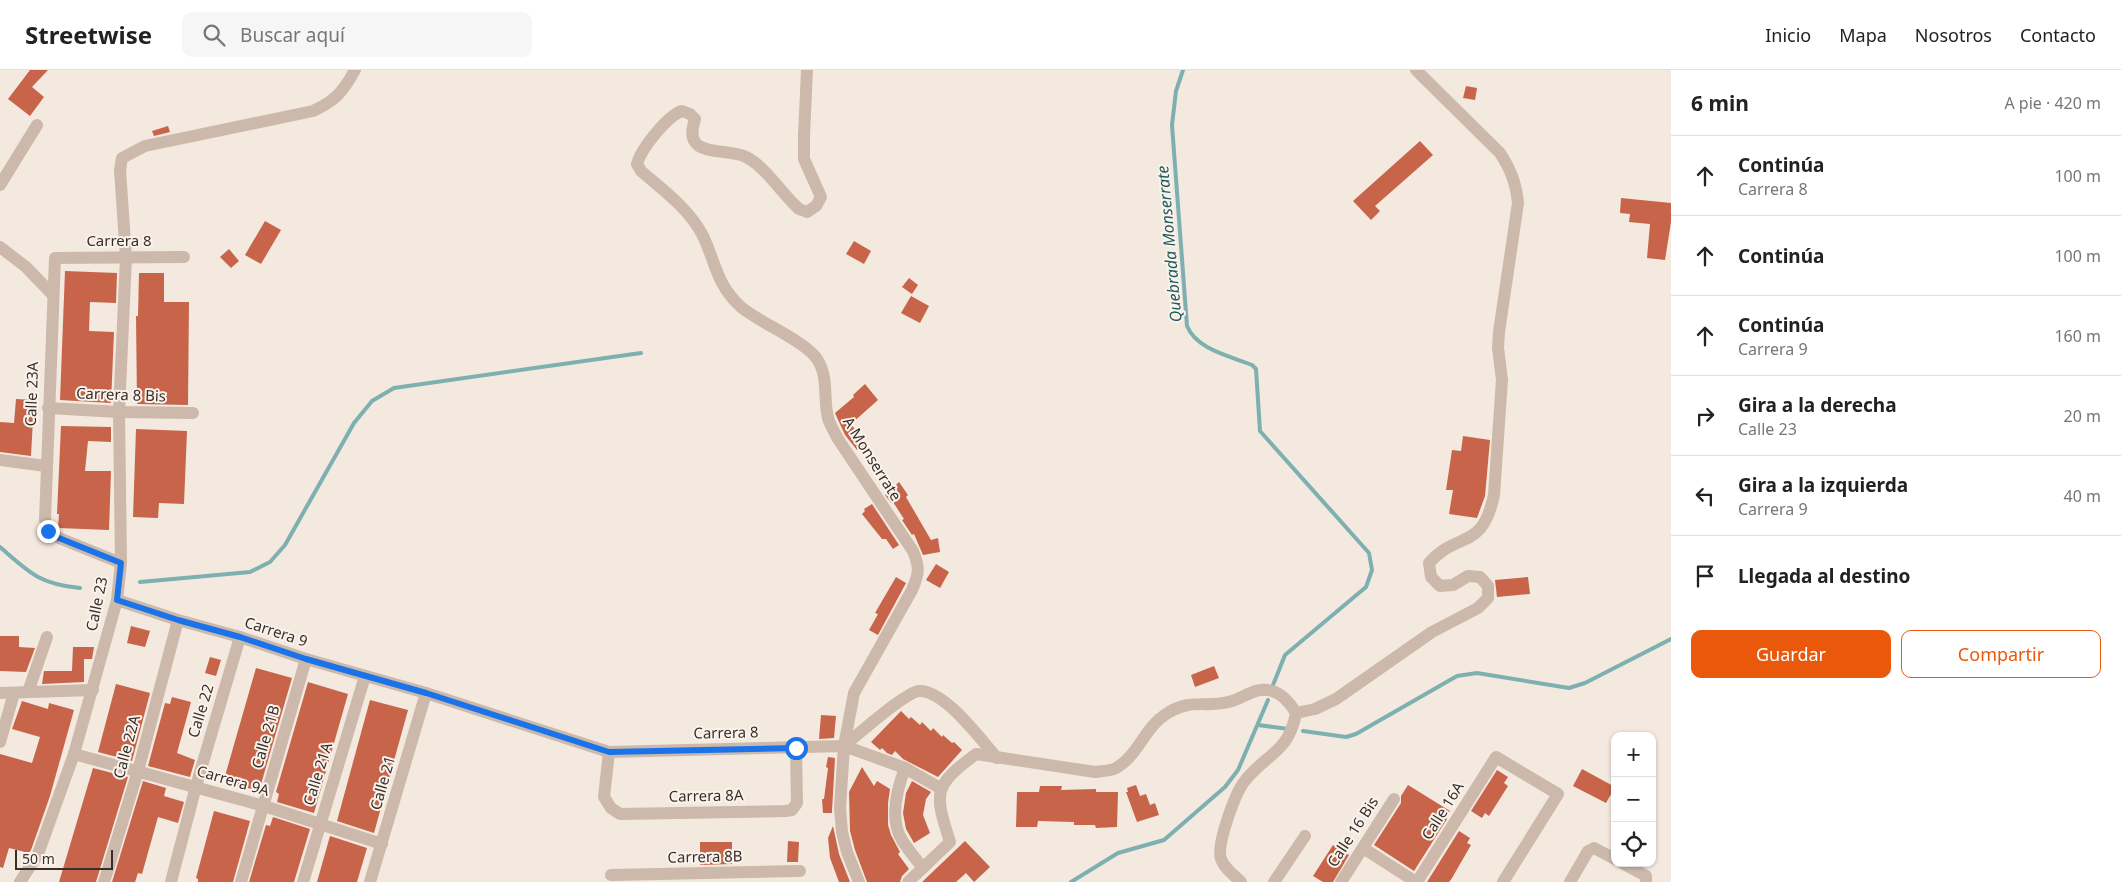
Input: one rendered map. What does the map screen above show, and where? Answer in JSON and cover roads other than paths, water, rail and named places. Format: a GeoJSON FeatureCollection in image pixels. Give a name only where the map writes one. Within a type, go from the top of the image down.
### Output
{"type":"FeatureCollection","features":[{"type":"Feature","properties":{"kind":"street","name":"Calle 23"},"geometry":{"type":"LineString","coordinates":[[20,882],[38,854],[74,754],[117,600],[121,563],[119,412],[126,258],[120,170],[122,158],[145,146],[313,110],[330,103],[341,93],[355,70]]}},
{"type":"Feature","properties":{"kind":"street","name":"A Monserrate"},"geometry":{"type":"LineString","coordinates":[[807,70],[804,159],[821,198],[816,206],[807,212],[799,209],[756,163],[746,156],[705,149],[695,143],[692,134],[694,119],[690,114],[682,110],[674,114],[639,155],[637,164],[641,171],[683,208],[695,223],[727,294],[743,308],[806,348],[816,358],[824,374],[828,419],[838,439],[913,551],[918,563],[918,576],[912,590],[854,693],[844,746]]}},
{"type":"Feature","properties":{"kind":"street"},"geometry":{"type":"LineString","coordinates":[[1296,713],[1315,709],[1336,699],[1432,632],[1478,608],[1488,598],[1488,586],[1480,577],[1468,576],[1453,585],[1440,586],[1431,577],[1429,563],[1440,552],[1467,540],[1481,530],[1490,514],[1494,495],[1502,380],[1498,348],[1499,332],[1518,203],[1516,184],[1509,167],[1500,153],[1416,70]]}},
{"type":"Feature","properties":{"kind":"street"},"geometry":{"type":"LineString","coordinates":[[0,185],[37,125]]}},
{"type":"Feature","properties":{"kind":"street"},"geometry":{"type":"LineString","coordinates":[[0,247],[26,267],[53,295]]}},
{"type":"Feature","properties":{"kind":"street","name":"Carrera 8"},"geometry":{"type":"LineString","coordinates":[[55,258],[184,257]]}},
{"type":"Feature","properties":{"kind":"street","name":"Calle 23A"},"geometry":{"type":"LineString","coordinates":[[55,258],[45,520],[48,531],[59,538],[121,563]]}},
{"type":"Feature","properties":{"kind":"street","name":"Carrera 8 Bis"},"geometry":{"type":"LineString","coordinates":[[48,408],[119,412],[193,413]]}},
{"type":"Feature","properties":{"kind":"street"},"geometry":{"type":"LineString","coordinates":[[0,460],[46,466]]}},
{"type":"Feature","properties":{"kind":"street","name":"Carrera 9"},"geometry":{"type":"LineString","coordinates":[[117,600],[306,659],[426,693]]}},
{"type":"Feature","properties":{"kind":"street","name":"Calle 22A"},"geometry":{"type":"LineString","coordinates":[[104,882],[138,771],[178,620]]}},
{"type":"Feature","properties":{"kind":"street"},"geometry":{"type":"LineString","coordinates":[[28,692],[47,637]]}},
{"type":"Feature","properties":{"kind":"street","name":"Calle 22"},"geometry":{"type":"LineString","coordinates":[[171,882],[196,786],[240,637]]}},
{"type":"Feature","properties":{"kind":"street","name":"Calle 21B"},"geometry":{"type":"LineString","coordinates":[[241,882],[306,659]]}},
{"type":"Feature","properties":{"kind":"street","name":"Calle 21A"},"geometry":{"type":"LineString","coordinates":[[303,882],[365,676]]}},
{"type":"Feature","properties":{"kind":"street"},"geometry":{"type":"LineString","coordinates":[[0,693],[93,690]]}},
{"type":"Feature","properties":{"kind":"street"},"geometry":{"type":"LineString","coordinates":[[908,882],[950,842],[940,810],[940,788],[958,768],[976,754],[1095,772],[1113,769],[1129,758],[1152,726],[1165,714],[1181,706],[1231,701],[1254,691],[1271,690],[1287,699],[1296,713],[1293,730],[1284,745],[1245,781],[1238,791],[1220,845],[1220,858],[1227,869],[1241,882]]}},
{"type":"Feature","properties":{"kind":"street"},"geometry":{"type":"LineString","coordinates":[[859,882],[847,852],[841,816],[844,746],[906,697],[919,691],[933,694],[945,702],[997,758]]}},
{"type":"Feature","properties":{"kind":"street"},"geometry":{"type":"LineString","coordinates":[[0,742],[14,693]]}},
{"type":"Feature","properties":{"kind":"street","name":"Carrera 8"},"geometry":{"type":"LineString","coordinates":[[426,693],[609,752],[844,746]]}},
{"type":"Feature","properties":{"kind":"street","name":"Calle 21"},"geometry":{"type":"LineString","coordinates":[[370,882],[426,693]]}},
{"type":"Feature","properties":{"kind":"street"},"geometry":{"type":"LineString","coordinates":[[844,746],[905,768],[940,788]]}},
{"type":"Feature","properties":{"kind":"street","name":"Carrera 8A"},"geometry":{"type":"LineString","coordinates":[[609,752],[604,796],[611,808],[620,814],[792,810],[797,803],[796,748]]}},
{"type":"Feature","properties":{"kind":"street","name":"Carrera 9A"},"geometry":{"type":"LineString","coordinates":[[74,754],[196,786],[382,844]]}},
{"type":"Feature","properties":{"kind":"street","name":"Calle 16A"},"geometry":{"type":"LineString","coordinates":[[1417,882],[1496,757],[1558,794],[1503,882]]}},
{"type":"Feature","properties":{"kind":"street"},"geometry":{"type":"LineString","coordinates":[[905,768],[897,789],[895,815],[900,838],[923,868]]}},
{"type":"Feature","properties":{"kind":"street","name":"Calle 16 Bis"},"geometry":{"type":"LineString","coordinates":[[1340,882],[1394,799]]}},
{"type":"Feature","properties":{"kind":"street"},"geometry":{"type":"LineString","coordinates":[[1274,882],[1304,836]]}},
{"type":"Feature","properties":{"kind":"street"},"geometry":{"type":"LineString","coordinates":[[1363,848],[1417,882]]}},
{"type":"Feature","properties":{"kind":"street"},"geometry":{"type":"LineString","coordinates":[[1570,882],[1588,851],[1594,848],[1611,857]]}},
{"type":"Feature","properties":{"kind":"street"},"geometry":{"type":"LineString","coordinates":[[1629,867],[1646,876],[1646,882]]}},
{"type":"Feature","properties":{"kind":"street","name":"Carrera 8B"},"geometry":{"type":"LineString","coordinates":[[611,875],[669,878],[800,870]]}},
{"type":"Feature","properties":{"kind":"waterway","name":"Quebrada Monserrate"},"geometry":{"type":"LineString","coordinates":[[1183,70],[1176,91],[1172,125],[1187,326],[1198,341],[1206,347],[1252,365],[1256,369],[1260,431],[1369,553],[1372,570],[1366,587],[1285,655],[1273,685]]}},
{"type":"Feature","properties":{"kind":"waterway"},"geometry":{"type":"LineString","coordinates":[[140,582],[250,572],[270,562],[285,545],[354,423],[372,401],[394,388],[641,353]]}},
{"type":"Feature","properties":{"kind":"waterway"},"geometry":{"type":"LineString","coordinates":[[0,547],[36,576],[55,584],[80,588]]}},
{"type":"Feature","properties":{"kind":"waterway"},"geometry":{"type":"LineString","coordinates":[[1303,731],[1346,737],[1356,734],[1457,676],[1477,673],[1569,688],[1585,683],[1671,639]]}},
{"type":"Feature","properties":{"kind":"waterway","name":"Quebrada Monserrate"},"geometry":{"type":"LineString","coordinates":[[1071,882],[1118,853],[1164,840],[1225,787],[1238,770],[1268,700]]}},
{"type":"Feature","properties":{"kind":"waterway"},"geometry":{"type":"LineString","coordinates":[[1258,725],[1288,729]]}}]}
